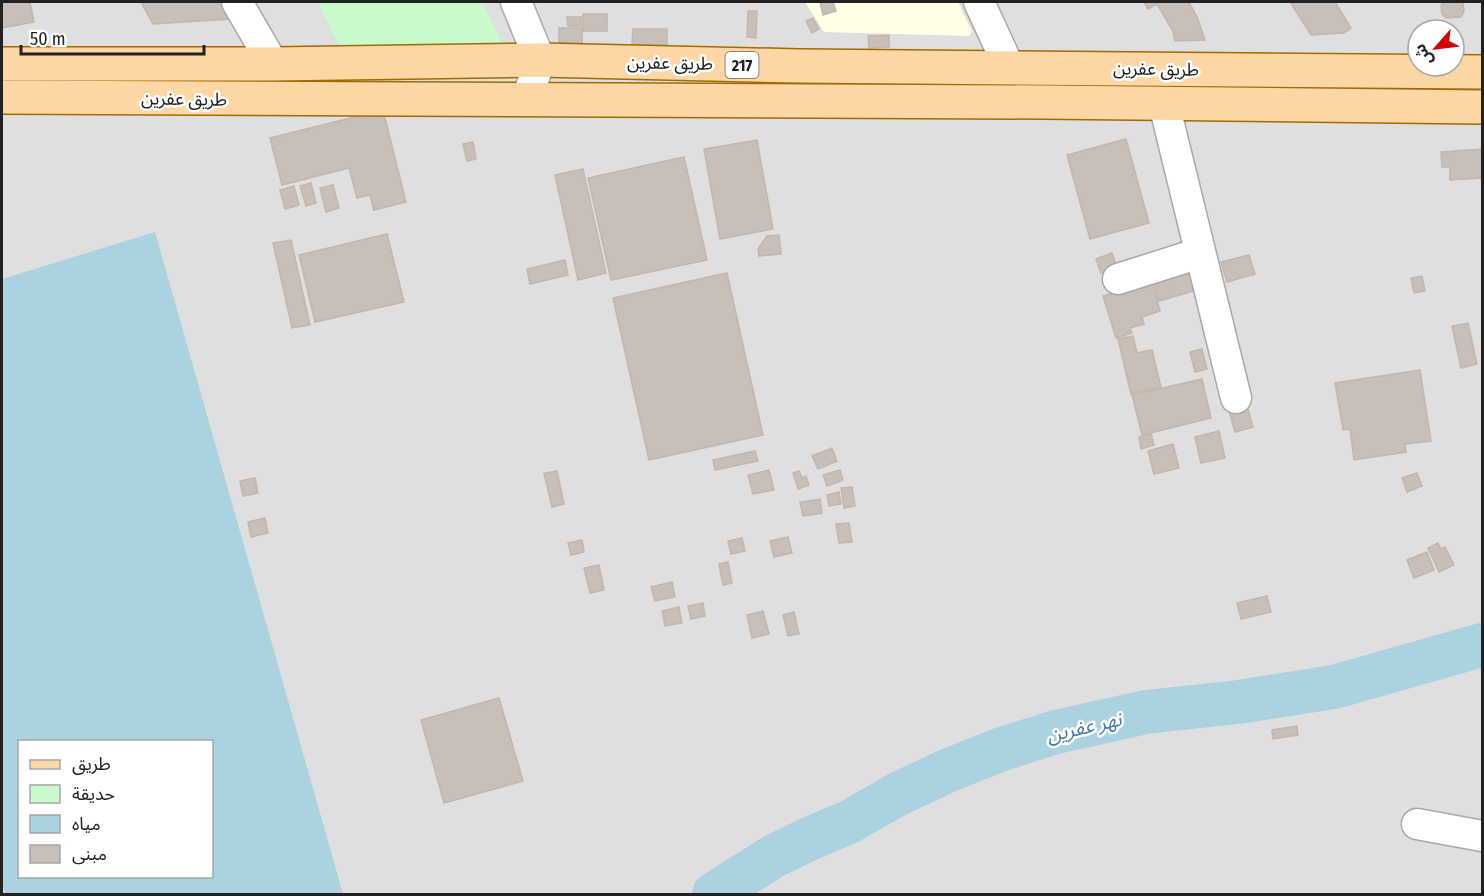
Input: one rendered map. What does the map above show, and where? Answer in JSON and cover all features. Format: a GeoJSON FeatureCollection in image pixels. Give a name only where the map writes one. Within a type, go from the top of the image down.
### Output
{"type":"FeatureCollection","features":[{"type":"Feature","properties":{"kind":"main road","name":"طريق عفرين"},"geometry":{"type":"LineString","coordinates":[[2,64],[273,64],[540,60],[800,66],[1482,72]]}},
{"type":"Feature","properties":{"kind":"main road","name":"طريق عفرين"},"geometry":{"type":"LineString","coordinates":[[2,97],[1482,107]]}},
{"type":"Feature","properties":{"kind":"street"},"geometry":{"type":"LineString","coordinates":[[237,2],[273,64]]}},
{"type":"Feature","properties":{"kind":"street"},"geometry":{"type":"LineString","coordinates":[[516,2],[540,60],[527,99]]}},
{"type":"Feature","properties":{"kind":"street"},"geometry":{"type":"LineString","coordinates":[[979,2],[1009,67]]}},
{"type":"Feature","properties":{"kind":"street"},"geometry":{"type":"LineString","coordinates":[[1164,104],[1236,398]]}},
{"type":"Feature","properties":{"kind":"street"},"geometry":{"type":"LineString","coordinates":[[1118,279],[1200,253]]}},
{"type":"Feature","properties":{"kind":"street"},"geometry":{"type":"LineString","coordinates":[[1417,824],[1482,836]]}},
{"type":"Feature","properties":{"kind":"shaded area"},"geometry":{"type":"Polygon","coordinates":[[[2,2],[1482,2],[1482,894],[2,894],[2,2]]]}},
{"type":"Feature","properties":{"kind":"shaded area"},"geometry":{"type":"Polygon","coordinates":[[[805,2],[958,2],[972,31],[969,36],[824,32],[805,2]]]}},
{"type":"Feature","properties":{"kind":"green space"},"geometry":{"type":"Polygon","coordinates":[[[318,2],[482,2],[502,42],[341,50],[318,2]]]}},
{"type":"Feature","properties":{"kind":"water"},"geometry":{"type":"Polygon","coordinates":[[[155,232],[343,894],[5,894],[2,880],[2,279],[155,232]]]}},
{"type":"Feature","properties":{"kind":"building"},"geometry":{"type":"Polygon","coordinates":[[[2,2],[30,2],[34,22],[2,28],[2,2]]]}},
{"type":"Feature","properties":{"kind":"building"},"geometry":{"type":"Polygon","coordinates":[[[141,2],[223,2],[231,19],[153,24],[141,2]]]}},
{"type":"Feature","properties":{"kind":"building"},"geometry":{"type":"Polygon","coordinates":[[[820,2],[833,2],[836,11],[823,15],[820,2]]]}},
{"type":"Feature","properties":{"kind":"building"},"geometry":{"type":"Polygon","coordinates":[[[1144,2],[1189,2],[1205,40],[1175,41],[1173,31],[1157,4],[1148,9],[1144,2]]]}},
{"type":"Feature","properties":{"kind":"building"},"geometry":{"type":"Polygon","coordinates":[[[1290,2],[1335,2],[1351,28],[1344,33],[1311,35],[1290,2]]]}},
{"type":"Feature","properties":{"kind":"building"},"geometry":{"type":"Polygon","coordinates":[[[1444,2],[1461,2],[1464,11],[1461,17],[1446,18],[1442,14],[1441,5],[1444,2]]]}},
{"type":"Feature","properties":{"kind":"building"},"geometry":{"type":"Polygon","coordinates":[[[748,11],[757,11],[756,38],[747,37],[748,11]]]}},
{"type":"Feature","properties":{"kind":"building"},"geometry":{"type":"Polygon","coordinates":[[[583,14],[607,14],[607,31],[583,31],[583,14]]]}},
{"type":"Feature","properties":{"kind":"building"},"geometry":{"type":"Polygon","coordinates":[[[567,17],[581,17],[581,26],[568,26],[567,17]]]}},
{"type":"Feature","properties":{"kind":"building"},"geometry":{"type":"Polygon","coordinates":[[[813,18],[819,29],[812,33],[806,21],[813,18]]]}},
{"type":"Feature","properties":{"kind":"building"},"geometry":{"type":"Polygon","coordinates":[[[559,28],[582,28],[582,43],[559,43],[559,28]]]}},
{"type":"Feature","properties":{"kind":"building"},"geometry":{"type":"Polygon","coordinates":[[[633,29],[667,29],[667,45],[632,45],[633,29]]]}},
{"type":"Feature","properties":{"kind":"building"},"geometry":{"type":"Polygon","coordinates":[[[889,35],[889,47],[869,48],[868,36],[889,35]]]}},
{"type":"Feature","properties":{"kind":"building"},"geometry":{"type":"Polygon","coordinates":[[[383,110],[406,202],[374,210],[370,195],[357,198],[349,168],[282,185],[270,138],[383,110]]]}},
{"type":"Feature","properties":{"kind":"building"},"geometry":{"type":"Polygon","coordinates":[[[1126,139],[1149,223],[1090,239],[1067,155],[1126,139]]]}},
{"type":"Feature","properties":{"kind":"building"},"geometry":{"type":"Polygon","coordinates":[[[757,140],[773,229],[720,239],[704,149],[757,140]]]}},
{"type":"Feature","properties":{"kind":"building"},"geometry":{"type":"Polygon","coordinates":[[[473,142],[476,159],[467,161],[463,144],[473,142]]]}},
{"type":"Feature","properties":{"kind":"building"},"geometry":{"type":"Polygon","coordinates":[[[1482,149],[1482,178],[1450,180],[1450,167],[1442,167],[1441,152],[1482,149]]]}},
{"type":"Feature","properties":{"kind":"building"},"geometry":{"type":"Polygon","coordinates":[[[684,157],[707,260],[611,280],[588,178],[684,157]]]}},
{"type":"Feature","properties":{"kind":"building"},"geometry":{"type":"Polygon","coordinates":[[[583,169],[606,273],[578,280],[555,175],[583,169]]]}},
{"type":"Feature","properties":{"kind":"building"},"geometry":{"type":"Polygon","coordinates":[[[311,183],[316,203],[306,206],[300,186],[311,183]]]}},
{"type":"Feature","properties":{"kind":"building"},"geometry":{"type":"Polygon","coordinates":[[[333,185],[339,208],[326,212],[320,188],[333,185]]]}},
{"type":"Feature","properties":{"kind":"building"},"geometry":{"type":"Polygon","coordinates":[[[294,186],[299,205],[285,209],[280,190],[294,186]]]}},
{"type":"Feature","properties":{"kind":"building"},"geometry":{"type":"Polygon","coordinates":[[[387,234],[404,302],[315,322],[299,255],[387,234]]]}},
{"type":"Feature","properties":{"kind":"building"},"geometry":{"type":"Polygon","coordinates":[[[779,235],[781,254],[759,256],[758,249],[767,236],[779,235]]]}},
{"type":"Feature","properties":{"kind":"building"},"geometry":{"type":"Polygon","coordinates":[[[291,240],[310,325],[292,328],[273,243],[291,240]]]}},
{"type":"Feature","properties":{"kind":"building"},"geometry":{"type":"Polygon","coordinates":[[[1112,253],[1117,268],[1101,273],[1096,259],[1112,253]]]}},
{"type":"Feature","properties":{"kind":"building"},"geometry":{"type":"Polygon","coordinates":[[[1249,255],[1255,274],[1227,282],[1221,262],[1249,255]]]}},
{"type":"Feature","properties":{"kind":"building"},"geometry":{"type":"Polygon","coordinates":[[[565,260],[568,275],[530,284],[527,269],[565,260]]]}},
{"type":"Feature","properties":{"kind":"building"},"geometry":{"type":"Polygon","coordinates":[[[1192,271],[1197,290],[1159,301],[1154,282],[1192,271]]]}},
{"type":"Feature","properties":{"kind":"building"},"geometry":{"type":"Polygon","coordinates":[[[727,273],[763,435],[649,460],[613,298],[727,273]]]}},
{"type":"Feature","properties":{"kind":"building"},"geometry":{"type":"Polygon","coordinates":[[[1422,276],[1425,291],[1414,293],[1411,278],[1422,276]]]}},
{"type":"Feature","properties":{"kind":"building"},"geometry":{"type":"Polygon","coordinates":[[[1152,282],[1160,311],[1142,317],[1144,324],[1130,328],[1132,333],[1116,338],[1103,296],[1152,282]]]}},
{"type":"Feature","properties":{"kind":"building"},"geometry":{"type":"Polygon","coordinates":[[[1468,323],[1477,364],[1461,368],[1452,326],[1468,323]]]}},
{"type":"Feature","properties":{"kind":"building"},"geometry":{"type":"Polygon","coordinates":[[[1133,336],[1137,353],[1152,350],[1161,387],[1131,394],[1118,339],[1133,336]]]}},
{"type":"Feature","properties":{"kind":"building"},"geometry":{"type":"Polygon","coordinates":[[[1202,349],[1207,369],[1195,372],[1190,352],[1202,349]]]}},
{"type":"Feature","properties":{"kind":"building"},"geometry":{"type":"Polygon","coordinates":[[[1420,370],[1431,441],[1405,444],[1406,452],[1354,460],[1350,429],[1343,430],[1335,383],[1420,370]]]}},
{"type":"Feature","properties":{"kind":"building"},"geometry":{"type":"Polygon","coordinates":[[[1202,379],[1211,418],[1142,435],[1132,395],[1202,379]]]}},
{"type":"Feature","properties":{"kind":"building"},"geometry":{"type":"Polygon","coordinates":[[[1247,406],[1253,427],[1235,432],[1229,411],[1247,406]]]}},
{"type":"Feature","properties":{"kind":"building"},"geometry":{"type":"Polygon","coordinates":[[[1219,431],[1225,458],[1201,463],[1195,437],[1219,431]]]}},
{"type":"Feature","properties":{"kind":"building"},"geometry":{"type":"Polygon","coordinates":[[[1151,434],[1154,445],[1141,449],[1139,437],[1151,434]]]}},
{"type":"Feature","properties":{"kind":"building"},"geometry":{"type":"Polygon","coordinates":[[[1173,444],[1179,468],[1154,474],[1148,451],[1173,444]]]}},
{"type":"Feature","properties":{"kind":"building"},"geometry":{"type":"Polygon","coordinates":[[[832,448],[837,461],[818,469],[812,456],[832,448]]]}},
{"type":"Feature","properties":{"kind":"building"},"geometry":{"type":"Polygon","coordinates":[[[755,451],[758,461],[715,470],[713,460],[755,451]]]}},
{"type":"Feature","properties":{"kind":"building"},"geometry":{"type":"Polygon","coordinates":[[[769,470],[774,490],[753,494],[748,475],[769,470]]]}},
{"type":"Feature","properties":{"kind":"building"},"geometry":{"type":"Polygon","coordinates":[[[840,470],[843,480],[827,486],[823,475],[840,470]]]}},
{"type":"Feature","properties":{"kind":"building"},"geometry":{"type":"Polygon","coordinates":[[[557,471],[564,504],[552,507],[544,473],[557,471]]]}},
{"type":"Feature","properties":{"kind":"building"},"geometry":{"type":"Polygon","coordinates":[[[799,471],[802,478],[806,476],[809,485],[798,489],[793,473],[799,471]]]}},
{"type":"Feature","properties":{"kind":"building"},"geometry":{"type":"Polygon","coordinates":[[[1417,473],[1422,486],[1407,492],[1402,478],[1417,473]]]}},
{"type":"Feature","properties":{"kind":"building"},"geometry":{"type":"Polygon","coordinates":[[[255,478],[258,493],[243,496],[240,481],[255,478]]]}},
{"type":"Feature","properties":{"kind":"building"},"geometry":{"type":"Polygon","coordinates":[[[852,487],[855,506],[844,508],[841,488],[852,487]]]}},
{"type":"Feature","properties":{"kind":"building"},"geometry":{"type":"Polygon","coordinates":[[[839,492],[841,504],[829,506],[827,495],[839,492]]]}},
{"type":"Feature","properties":{"kind":"building"},"geometry":{"type":"Polygon","coordinates":[[[820,499],[822,513],[803,516],[800,502],[820,499]]]}},
{"type":"Feature","properties":{"kind":"building"},"geometry":{"type":"Polygon","coordinates":[[[265,518],[268,533],[251,537],[248,522],[265,518]]]}},
{"type":"Feature","properties":{"kind":"building"},"geometry":{"type":"Polygon","coordinates":[[[849,523],[852,542],[839,543],[836,524],[849,523]]]}},
{"type":"Feature","properties":{"kind":"building"},"geometry":{"type":"Polygon","coordinates":[[[788,537],[792,553],[774,557],[770,541],[788,537]]]}},
{"type":"Feature","properties":{"kind":"building"},"geometry":{"type":"Polygon","coordinates":[[[742,538],[745,551],[731,554],[728,541],[742,538]]]}},
{"type":"Feature","properties":{"kind":"building"},"geometry":{"type":"Polygon","coordinates":[[[582,540],[584,552],[571,555],[568,543],[582,540]]]}},
{"type":"Feature","properties":{"kind":"building"},"geometry":{"type":"Polygon","coordinates":[[[1438,543],[1441,549],[1445,547],[1454,565],[1439,572],[1428,548],[1438,543]]]}},
{"type":"Feature","properties":{"kind":"building"},"geometry":{"type":"Polygon","coordinates":[[[1427,552],[1434,570],[1414,578],[1407,560],[1427,552]]]}},
{"type":"Feature","properties":{"kind":"building"},"geometry":{"type":"Polygon","coordinates":[[[728,562],[732,583],[723,585],[719,564],[728,562]]]}},
{"type":"Feature","properties":{"kind":"building"},"geometry":{"type":"Polygon","coordinates":[[[599,565],[604,590],[590,593],[584,568],[599,565]]]}},
{"type":"Feature","properties":{"kind":"building"},"geometry":{"type":"Polygon","coordinates":[[[672,582],[675,597],[655,601],[651,587],[672,582]]]}},
{"type":"Feature","properties":{"kind":"building"},"geometry":{"type":"Polygon","coordinates":[[[1267,596],[1271,612],[1241,619],[1237,603],[1267,596]]]}},
{"type":"Feature","properties":{"kind":"building"},"geometry":{"type":"Polygon","coordinates":[[[703,603],[705,616],[691,619],[688,606],[703,603]]]}},
{"type":"Feature","properties":{"kind":"building"},"geometry":{"type":"Polygon","coordinates":[[[679,607],[682,623],[665,626],[662,611],[679,607]]]}},
{"type":"Feature","properties":{"kind":"building"},"geometry":{"type":"Polygon","coordinates":[[[763,611],[769,634],[752,638],[747,615],[763,611]]]}},
{"type":"Feature","properties":{"kind":"building"},"geometry":{"type":"Polygon","coordinates":[[[794,612],[799,634],[788,636],[783,615],[794,612]]]}},
{"type":"Feature","properties":{"kind":"building"},"geometry":{"type":"Polygon","coordinates":[[[499,698],[523,781],[444,803],[421,720],[499,698]]]}},
{"type":"Feature","properties":{"kind":"building"},"geometry":{"type":"Polygon","coordinates":[[[1297,726],[1298,735],[1273,739],[1272,730],[1297,726]]]}},
{"type":"Feature","properties":{"kind":"waterway","name":"نهر عفرين"},"geometry":{"type":"LineString","coordinates":[[714,894],[774,856],[849,822],[898,794],[949,770],[1002,749],[1056,732],[1146,712],[1238,702],[1334,687],[1482,645]]}}]}
